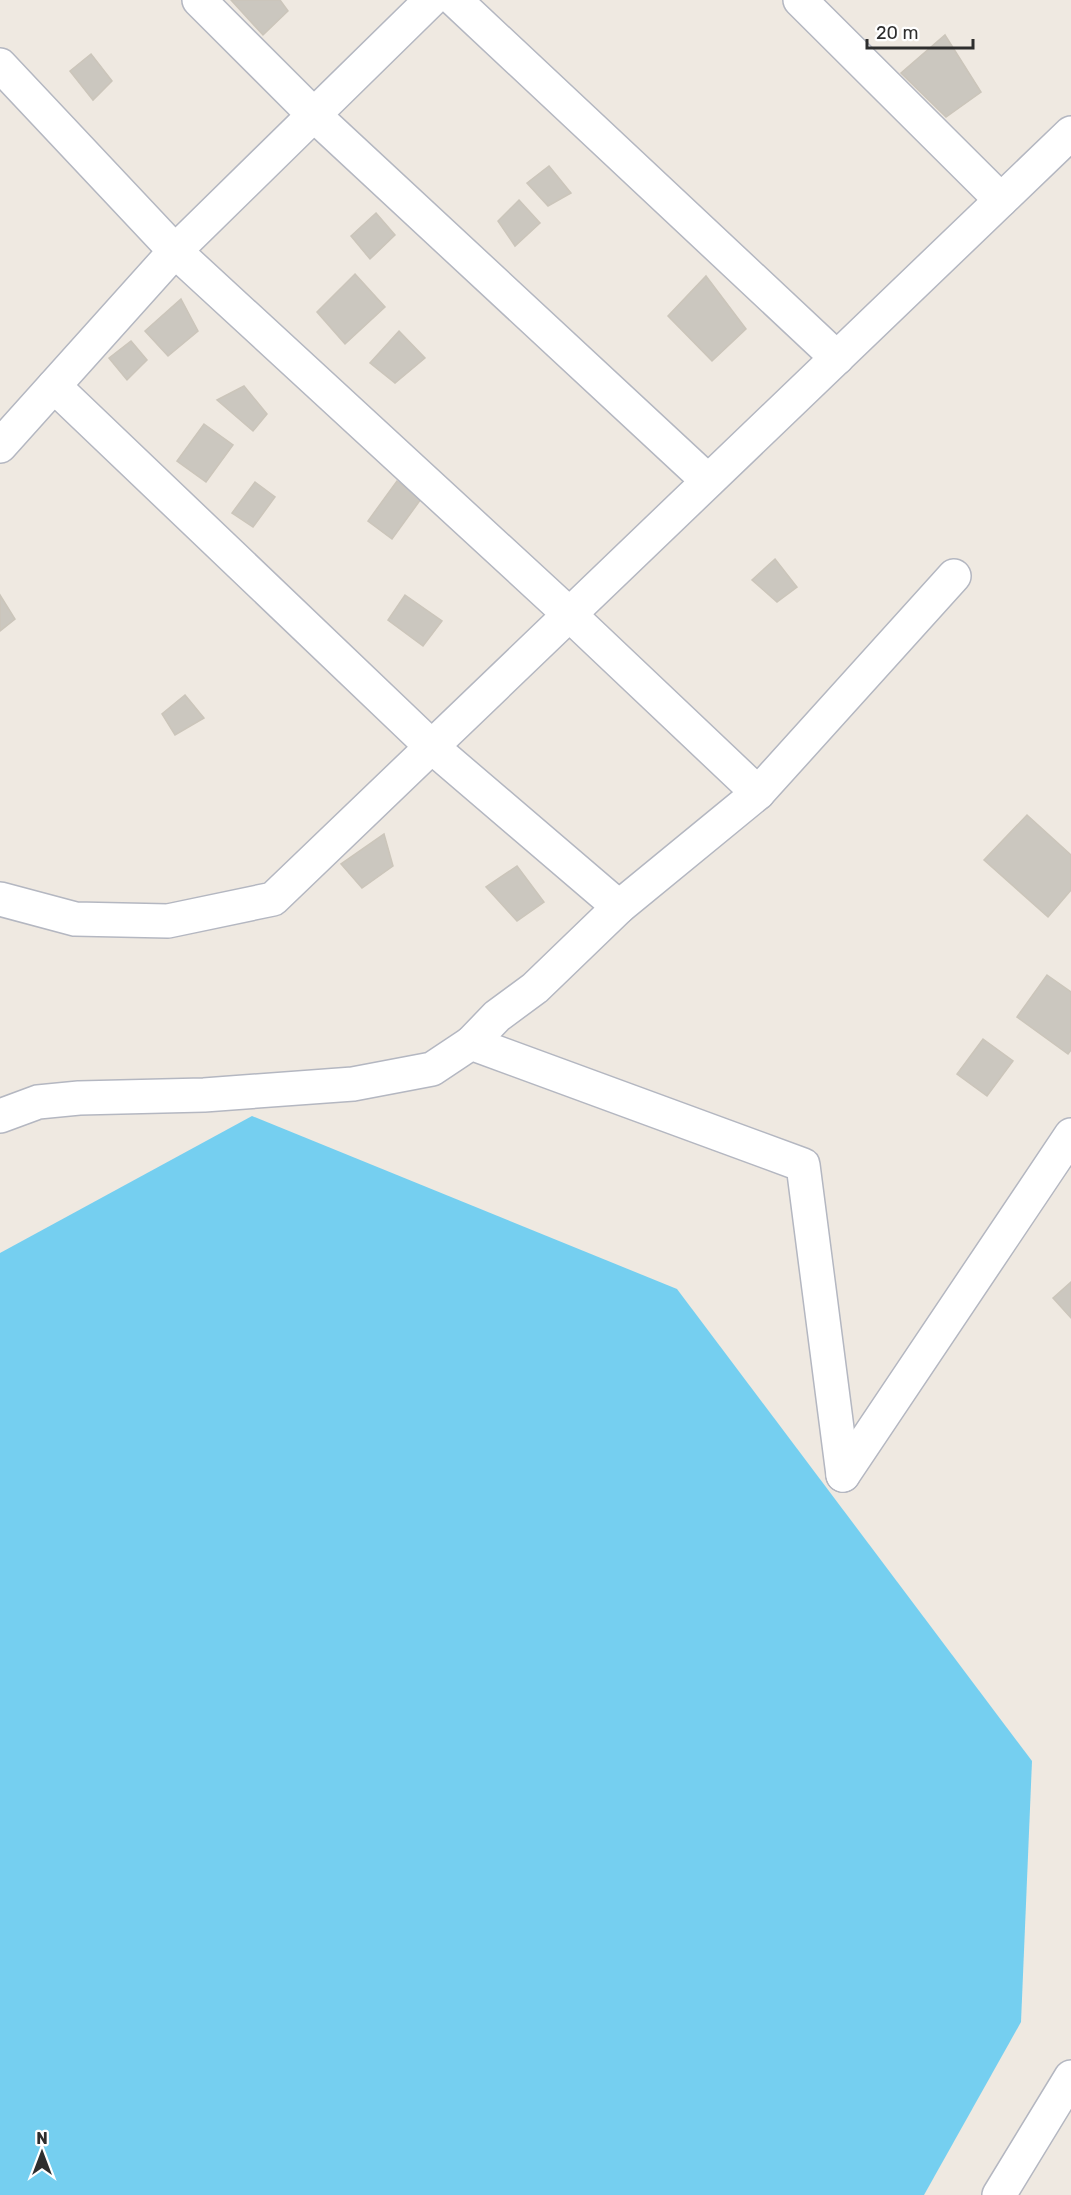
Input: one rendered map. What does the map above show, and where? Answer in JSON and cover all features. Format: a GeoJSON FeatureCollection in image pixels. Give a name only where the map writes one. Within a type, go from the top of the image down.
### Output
{"type":"FeatureCollection","features":[{"type":"Feature","properties":{"kind":"street"},"geometry":{"type":"LineString","coordinates":[[199,0],[314,115],[708,481]]}},
{"type":"Feature","properties":{"kind":"street"},"geometry":{"type":"LineString","coordinates":[[0,446],[175,251],[431,0]]}},
{"type":"Feature","properties":{"kind":"street"},"geometry":{"type":"LineString","coordinates":[[455,0],[837,358]]}},
{"type":"Feature","properties":{"kind":"street"},"geometry":{"type":"LineString","coordinates":[[800,0],[1001,201]]}},
{"type":"Feature","properties":{"kind":"street"},"geometry":{"type":"LineString","coordinates":[[0,65],[175,251],[569,614],[758,793]]}},
{"type":"Feature","properties":{"kind":"street"},"geometry":{"type":"LineString","coordinates":[[0,898],[75,919],[168,921],[273,899],[1071,133]]}},
{"type":"Feature","properties":{"kind":"street"},"geometry":{"type":"LineString","coordinates":[[54,386],[432,747],[619,907]]}},
{"type":"Feature","properties":{"kind":"street"},"geometry":{"type":"LineString","coordinates":[[0,1116],[38,1102],[79,1098],[204,1095],[353,1084],[432,1069],[471,1043],[497,1016],[535,988],[619,907],[758,793],[954,576]]}},
{"type":"Feature","properties":{"kind":"street"},"geometry":{"type":"LineString","coordinates":[[471,1043],[803,1165],[843,1475],[1071,1135]]}},
{"type":"Feature","properties":{"kind":"street"},"geometry":{"type":"LineString","coordinates":[[999,2195],[1071,2077]]}},
{"type":"Feature","properties":{"kind":"water"},"geometry":{"type":"Polygon","coordinates":[[[252,1116],[677,1289],[1032,1761],[1021,2022],[924,2195],[0,2195],[0,1253],[252,1116]]]}},
{"type":"Feature","properties":{"kind":"building"},"geometry":{"type":"Polygon","coordinates":[[[231,0],[280,0],[288,11],[263,35],[231,0]]]}},
{"type":"Feature","properties":{"kind":"building"},"geometry":{"type":"Polygon","coordinates":[[[945,35],[981,92],[946,117],[901,73],[945,35]]]}},
{"type":"Feature","properties":{"kind":"building"},"geometry":{"type":"Polygon","coordinates":[[[91,54],[112,81],[93,100],[70,71],[91,54]]]}},
{"type":"Feature","properties":{"kind":"building"},"geometry":{"type":"Polygon","coordinates":[[[549,166],[571,193],[548,206],[527,183],[549,166]]]}},
{"type":"Feature","properties":{"kind":"building"},"geometry":{"type":"Polygon","coordinates":[[[519,200],[540,223],[515,246],[498,221],[519,200]]]}},
{"type":"Feature","properties":{"kind":"building"},"geometry":{"type":"Polygon","coordinates":[[[376,213],[395,235],[370,259],[351,236],[376,213]]]}},
{"type":"Feature","properties":{"kind":"building"},"geometry":{"type":"Polygon","coordinates":[[[355,274],[385,307],[345,344],[317,312],[355,274]]]}},
{"type":"Feature","properties":{"kind":"building"},"geometry":{"type":"Polygon","coordinates":[[[706,276],[746,329],[712,361],[668,316],[706,276]]]}},
{"type":"Feature","properties":{"kind":"building"},"geometry":{"type":"Polygon","coordinates":[[[181,299],[198,331],[168,356],[145,331],[181,299]]]}},
{"type":"Feature","properties":{"kind":"building"},"geometry":{"type":"Polygon","coordinates":[[[399,331],[425,358],[395,383],[370,363],[399,331]]]}},
{"type":"Feature","properties":{"kind":"building"},"geometry":{"type":"Polygon","coordinates":[[[131,341],[147,360],[127,380],[109,358],[131,341]]]}},
{"type":"Feature","properties":{"kind":"building"},"geometry":{"type":"Polygon","coordinates":[[[244,386],[267,414],[253,431],[217,400],[244,386]]]}},
{"type":"Feature","properties":{"kind":"building"},"geometry":{"type":"Polygon","coordinates":[[[204,424],[233,445],[206,482],[177,461],[204,424]]]}},
{"type":"Feature","properties":{"kind":"building"},"geometry":{"type":"Polygon","coordinates":[[[397,481],[421,499],[392,539],[368,521],[397,481]]]}},
{"type":"Feature","properties":{"kind":"building"},"geometry":{"type":"Polygon","coordinates":[[[255,482],[275,497],[253,527],[232,513],[255,482]]]}},
{"type":"Feature","properties":{"kind":"building"},"geometry":{"type":"Polygon","coordinates":[[[775,559],[797,587],[777,602],[752,580],[775,559]]]}},
{"type":"Feature","properties":{"kind":"building"},"geometry":{"type":"Polygon","coordinates":[[[0,595],[15,619],[0,631],[0,595]]]}},
{"type":"Feature","properties":{"kind":"building"},"geometry":{"type":"Polygon","coordinates":[[[405,595],[442,621],[423,646],[388,620],[405,595]]]}},
{"type":"Feature","properties":{"kind":"building"},"geometry":{"type":"Polygon","coordinates":[[[185,695],[204,718],[175,735],[162,714],[185,695]]]}},
{"type":"Feature","properties":{"kind":"building"},"geometry":{"type":"Polygon","coordinates":[[[1027,815],[1071,855],[1071,890],[1048,917],[984,860],[1027,815]]]}},
{"type":"Feature","properties":{"kind":"building"},"geometry":{"type":"Polygon","coordinates":[[[384,834],[393,866],[362,888],[341,864],[384,834]]]}},
{"type":"Feature","properties":{"kind":"building"},"geometry":{"type":"Polygon","coordinates":[[[517,866],[544,902],[517,921],[486,887],[517,866]]]}},
{"type":"Feature","properties":{"kind":"building"},"geometry":{"type":"Polygon","coordinates":[[[1047,975],[1071,992],[1071,1050],[1068,1054],[1017,1017],[1047,975]]]}},
{"type":"Feature","properties":{"kind":"building"},"geometry":{"type":"Polygon","coordinates":[[[983,1039],[1013,1061],[987,1096],[957,1074],[983,1039]]]}},
{"type":"Feature","properties":{"kind":"building"},"geometry":{"type":"Polygon","coordinates":[[[1071,1282],[1071,1318],[1053,1298],[1071,1282]]]}}]}
